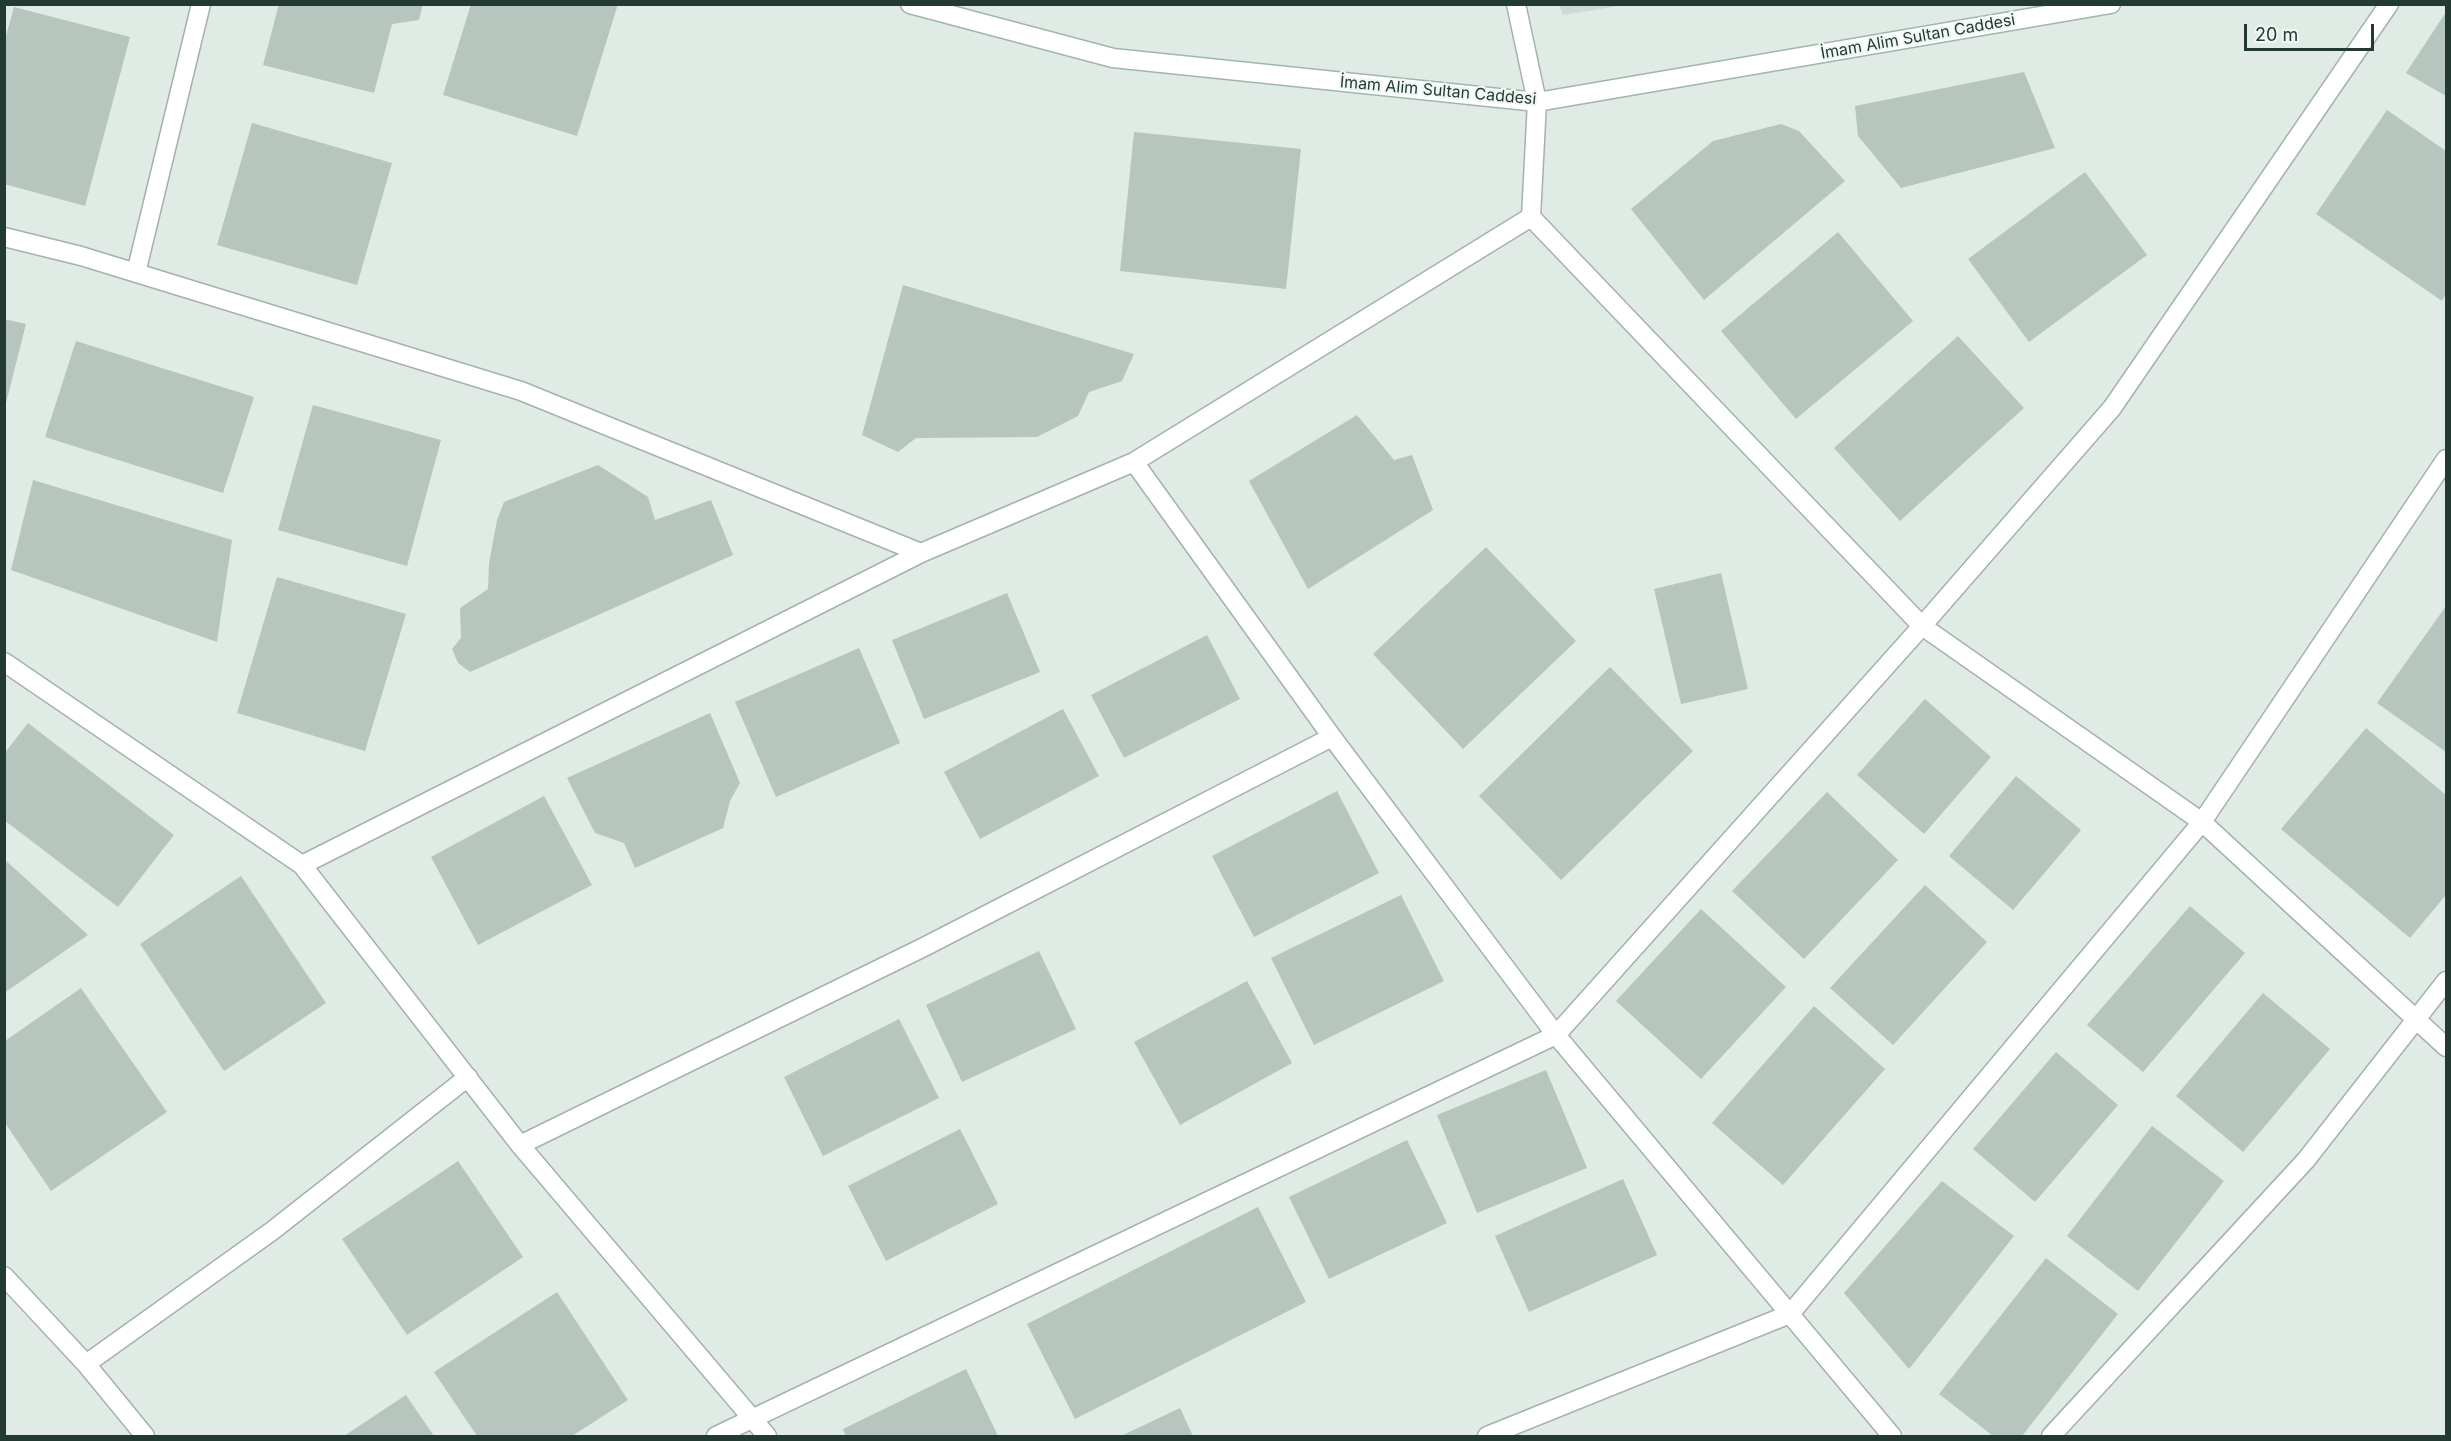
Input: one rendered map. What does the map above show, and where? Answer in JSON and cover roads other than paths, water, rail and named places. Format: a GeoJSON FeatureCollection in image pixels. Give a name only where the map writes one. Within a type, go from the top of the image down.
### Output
{"type":"FeatureCollection","features":[{"type":"Feature","properties":{"kind":"street"},"geometry":{"type":"LineString","coordinates":[[136,273],[201,4]]}},
{"type":"Feature","properties":{"kind":"street","name":"İmam Alim Sultan Caddesi"},"geometry":{"type":"LineString","coordinates":[[910,4],[1113,58],[1537,102],[2111,4]]}},
{"type":"Feature","properties":{"kind":"street"},"geometry":{"type":"LineString","coordinates":[[1516,4],[1537,102],[1532,217],[1922,626],[2202,822],[2446,1047]]}},
{"type":"Feature","properties":{"kind":"street"},"geometry":{"type":"LineString","coordinates":[[716,1437],[1556,1035],[1922,626],[2112,408],[2389,4]]}},
{"type":"Feature","properties":{"kind":"street"},"geometry":{"type":"LineString","coordinates":[[302,865],[921,553],[1134,462],[1532,217]]}},
{"type":"Feature","properties":{"kind":"street"},"geometry":{"type":"LineString","coordinates":[[4,237],[136,273],[521,392],[921,553]]}},
{"type":"Feature","properties":{"kind":"street"},"geometry":{"type":"LineString","coordinates":[[1487,1437],[1790,1314],[2202,822],[2446,459]]}},
{"type":"Feature","properties":{"kind":"street"},"geometry":{"type":"LineString","coordinates":[[1134,462],[1332,738],[1556,1035],[1892,1437]]}},
{"type":"Feature","properties":{"kind":"street"},"geometry":{"type":"LineString","coordinates":[[4,662],[302,865],[520,1145],[767,1437]]}},
{"type":"Feature","properties":{"kind":"street"},"geometry":{"type":"LineString","coordinates":[[520,1145],[924,946],[1332,738]]}},
{"type":"Feature","properties":{"kind":"street"},"geometry":{"type":"LineString","coordinates":[[2051,1437],[2306,1160],[2446,981]]}},
{"type":"Feature","properties":{"kind":"street"},"geometry":{"type":"LineString","coordinates":[[86,1364],[272,1231],[468,1077]]}},
{"type":"Feature","properties":{"kind":"street"},"geometry":{"type":"LineString","coordinates":[[4,1276],[86,1364],[145,1437]]}}]}
